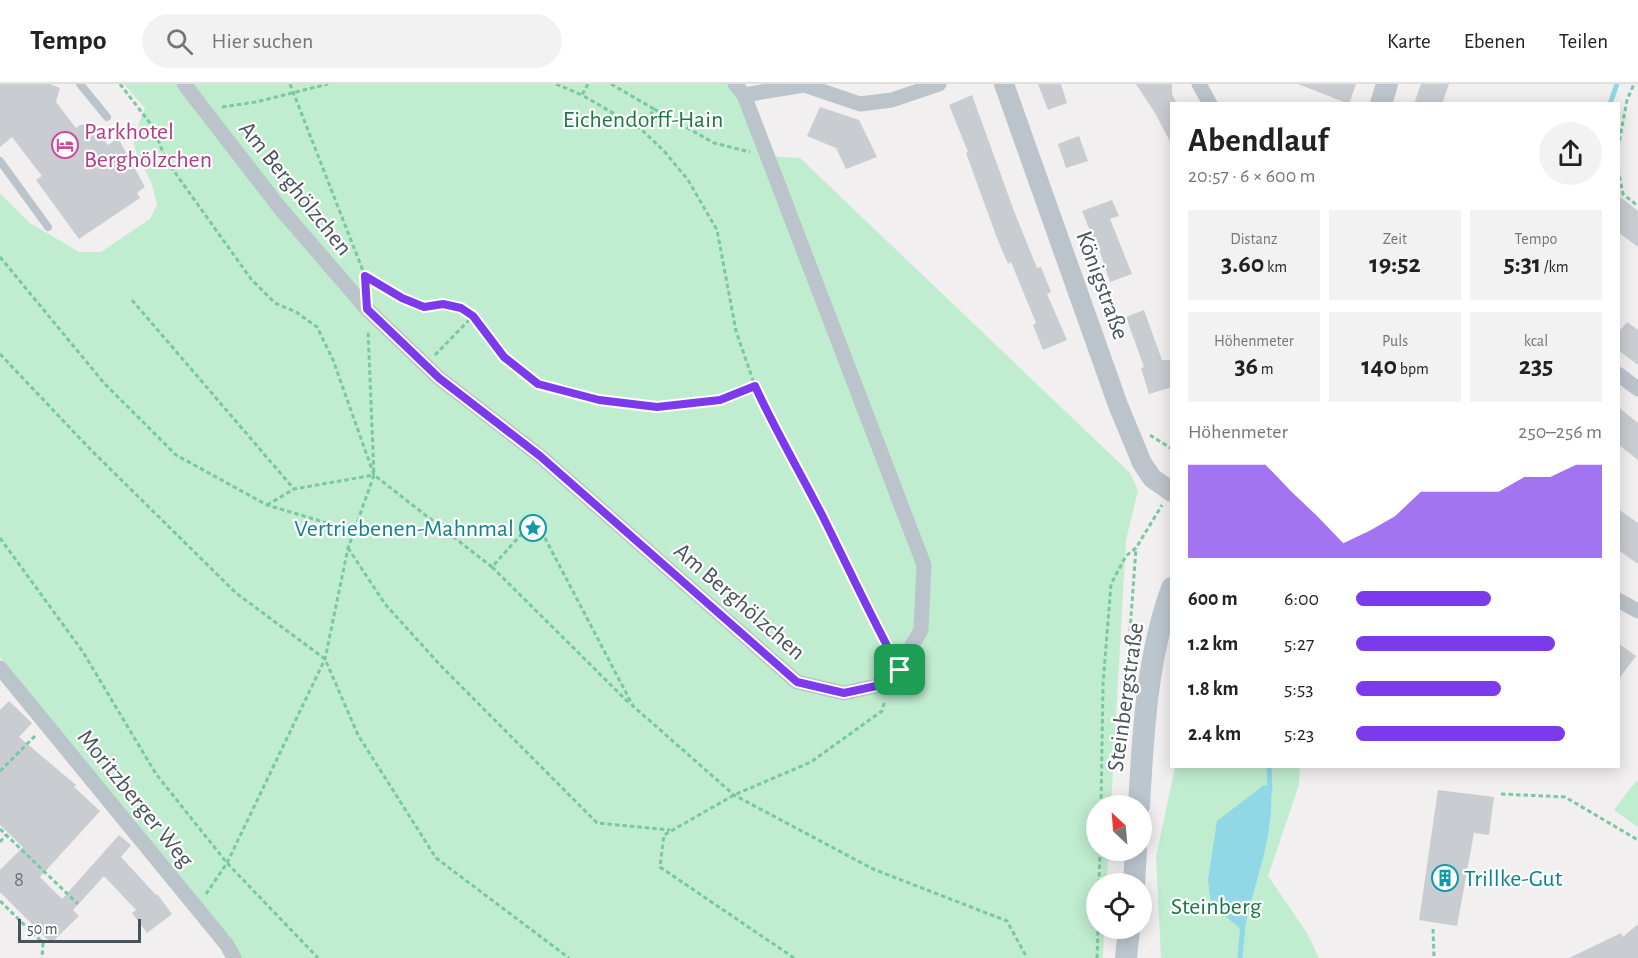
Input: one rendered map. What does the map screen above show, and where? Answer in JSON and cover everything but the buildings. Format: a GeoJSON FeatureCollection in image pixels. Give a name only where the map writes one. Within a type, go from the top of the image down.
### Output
{"type":"FeatureCollection","features":[{"type":"Feature","properties":{"kind":"main road"},"geometry":{"type":"LineString","coordinates":[[1382,102],[1388,84]]}},
{"type":"Feature","properties":{"kind":"main road","name":"Steinbergstraße"},"geometry":{"type":"LineString","coordinates":[[1140,795],[1155,648],[1170,594]]}},
{"type":"Feature","properties":{"kind":"main road"},"geometry":{"type":"LineString","coordinates":[[1126,958],[1128,939]]}},
{"type":"Feature","properties":{"kind":"street","name":"Am Berghölzchen"},"geometry":{"type":"LineString","coordinates":[[184,84],[280,208],[367,309],[425,365],[540,456],[797,682],[844,693],[890,683]]}},
{"type":"Feature","properties":{"kind":"street"},"geometry":{"type":"LineString","coordinates":[[890,683],[900,670],[921,630],[924,565],[767,156],[739,90],[804,85],[860,104],[892,100],[939,84]]}},
{"type":"Feature","properties":{"kind":"street","name":"Königstraße"},"geometry":{"type":"LineString","coordinates":[[1004,84],[1118,405],[1142,463],[1152,478],[1170,491]]}},
{"type":"Feature","properties":{"kind":"street"},"geometry":{"type":"LineString","coordinates":[[1198,84],[1209,102]]}},
{"type":"Feature","properties":{"kind":"street"},"geometry":{"type":"LineString","coordinates":[[1620,376],[1638,389]]}},
{"type":"Feature","properties":{"kind":"street"},"geometry":{"type":"LineString","coordinates":[[1620,601],[1638,611]]}},
{"type":"Feature","properties":{"kind":"street","name":"Moritzberger Weg"},"geometry":{"type":"LineString","coordinates":[[0,668],[196,908],[234,958]]}},
{"type":"Feature","properties":{"kind":"lane"},"geometry":{"type":"LineString","coordinates":[[80,84],[107,117]]}},
{"type":"Feature","properties":{"kind":"lane"},"geometry":{"type":"LineString","coordinates":[[0,161],[48,227]]}},
{"type":"Feature","properties":{"kind":"path"},"geometry":{"type":"LineString","coordinates":[[120,84],[153,127],[166,160],[251,279],[275,303],[296,312],[317,327],[333,360],[374,475],[492,567],[633,706],[734,795],[873,869],[1007,921],[1027,958]]}},
{"type":"Feature","properties":{"kind":"path"},"geometry":{"type":"LineString","coordinates":[[290,84],[365,276],[367,309]]}},
{"type":"Feature","properties":{"kind":"path"},"geometry":{"type":"LineString","coordinates":[[203,108],[228,107],[328,84]]}},
{"type":"Feature","properties":{"kind":"path"},"geometry":{"type":"LineString","coordinates":[[556,84],[582,95],[642,130],[688,180],[717,230],[736,331],[755,386],[782,444],[821,514],[856,589],[900,670]]}},
{"type":"Feature","properties":{"kind":"path"},"geometry":{"type":"LineString","coordinates":[[582,95],[588,84]]}},
{"type":"Feature","properties":{"kind":"path"},"geometry":{"type":"LineString","coordinates":[[611,84],[714,143],[767,156]]}},
{"type":"Feature","properties":{"kind":"path"},"geometry":{"type":"LineString","coordinates":[[1620,137],[1627,100],[1634,84]]}},
{"type":"Feature","properties":{"kind":"path"},"geometry":{"type":"LineString","coordinates":[[642,130],[654,109]]}},
{"type":"Feature","properties":{"kind":"path"},"geometry":{"type":"LineString","coordinates":[[1620,179],[1623,194],[1638,206]]}},
{"type":"Feature","properties":{"kind":"path"},"geometry":{"type":"LineString","coordinates":[[0,257],[104,383],[176,455],[267,505],[354,531]]}},
{"type":"Feature","properties":{"kind":"path"},"geometry":{"type":"LineString","coordinates":[[365,276],[402,298],[424,307],[443,304],[461,308],[473,316],[504,357],[538,384],[599,400],[657,407],[720,400],[755,386]]}},
{"type":"Feature","properties":{"kind":"path"},"geometry":{"type":"LineString","coordinates":[[132,300],[294,489]]}},
{"type":"Feature","properties":{"kind":"path"},"geometry":{"type":"LineString","coordinates":[[425,365],[473,316]]}},
{"type":"Feature","properties":{"kind":"path"},"geometry":{"type":"LineString","coordinates":[[196,908],[227,863],[325,659],[348,548],[374,475],[368,337]]}},
{"type":"Feature","properties":{"kind":"path"},"geometry":{"type":"LineString","coordinates":[[0,354],[90,449],[236,592],[325,659],[358,735],[436,858],[569,958]]}},
{"type":"Feature","properties":{"kind":"path"},"geometry":{"type":"LineString","coordinates":[[267,505],[294,489],[374,475]]}},
{"type":"Feature","properties":{"kind":"path"},"geometry":{"type":"LineString","coordinates":[[1101,795],[1104,684],[1111,584],[1126,556],[1136,548],[1170,494]]}},
{"type":"Feature","properties":{"kind":"path"},"geometry":{"type":"LineString","coordinates":[[492,567],[534,519],[633,706]]}},
{"type":"Feature","properties":{"kind":"path"},"geometry":{"type":"LineString","coordinates":[[0,538],[83,652],[156,774],[227,863],[318,958]]}},
{"type":"Feature","properties":{"kind":"path"},"geometry":{"type":"LineString","coordinates":[[348,548],[393,612],[441,666],[597,823],[672,830]]}},
{"type":"Feature","properties":{"kind":"path"},"geometry":{"type":"LineString","coordinates":[[1124,720],[1136,548]]}},
{"type":"Feature","properties":{"kind":"path"},"geometry":{"type":"LineString","coordinates":[[794,958],[660,867],[664,835],[734,795],[811,762],[882,711],[890,683]]}},
{"type":"Feature","properties":{"kind":"path"},"geometry":{"type":"LineString","coordinates":[[0,771],[46,724]]}},
{"type":"Feature","properties":{"kind":"path"},"geometry":{"type":"LineString","coordinates":[[1501,794],[1565,798],[1638,840]]}},
{"type":"Feature","properties":{"kind":"path"},"geometry":{"type":"LineString","coordinates":[[0,829],[78,904]]}},
{"type":"Feature","properties":{"kind":"path"},"geometry":{"type":"LineString","coordinates":[[0,842],[6,835]]}},
{"type":"Feature","properties":{"kind":"path"},"geometry":{"type":"LineString","coordinates":[[0,901],[43,943],[42,958]]}},
{"type":"Feature","properties":{"kind":"path"},"geometry":{"type":"LineString","coordinates":[[1434,929],[1434,958]]}},
{"type":"Feature","properties":{"kind":"path"},"geometry":{"type":"LineString","coordinates":[[1096,958],[1097,939]]}},
{"type":"Feature","properties":{"kind":"green space","name":"Eichendorff-Hain"},"geometry":{"type":"Polygon","coordinates":[[[124,84],[733,84],[766,156],[800,158],[1130,473],[1138,491],[1126,540],[1112,795],[1086,795],[1086,861],[1108,861],[1107,873],[1086,873],[1086,939],[1104,939],[1103,958],[231,958],[230,944],[0,657],[0,193],[30,223],[79,252],[101,252],[150,219],[157,205],[152,184],[137,155],[133,140],[145,108],[124,84]]]}},
{"type":"Feature","properties":{"kind":"green space","name":"Steinberg"},"geometry":{"type":"Polygon","coordinates":[[[1175,768],[1300,768],[1299,785],[1268,876],[1307,933],[1319,958],[1161,958],[1156,857],[1175,768]]]}},
{"type":"Feature","properties":{"kind":"green space"},"geometry":{"type":"Polygon","coordinates":[[[1636,781],[1638,782],[1638,827],[1614,810],[1636,781]]]}},
{"type":"Feature","properties":{"kind":"water"},"geometry":{"type":"Polygon","coordinates":[[[1264,785],[1271,787],[1269,825],[1244,932],[1211,904],[1208,880],[1217,821],[1264,785]]]}},
{"type":"Feature","properties":{"kind":"waterway"},"geometry":{"type":"LineString","coordinates":[[1611,102],[1617,84]]}},
{"type":"Feature","properties":{"kind":"waterway"},"geometry":{"type":"LineString","coordinates":[[1269,768],[1270,792]]}},
{"type":"Feature","properties":{"kind":"waterway"},"geometry":{"type":"LineString","coordinates":[[1240,958],[1243,924]]}},
{"type":"Feature","properties":{"kind":"place","name":"Parkhotel Berghölzchen"},"geometry":{"type":"Point","coordinates":[65,145]}},
{"type":"Feature","properties":{"kind":"place","name":"Vertriebenen-Mahnmal"},"geometry":{"type":"Point","coordinates":[533,528]}},
{"type":"Feature","properties":{"kind":"place","name":"Trillke-Gut"},"geometry":{"type":"Point","coordinates":[1445,878]}},
{"type":"Feature","properties":{"kind":"route"},"geometry":{"type":"LineString","coordinates":[[365,276],[402,298],[424,307],[443,304],[461,308],[473,316],[504,357],[538,384],[599,400],[657,407],[720,400],[755,386],[782,444],[821,514],[856,589],[900,670],[890,683],[844,693],[797,682],[540,456],[439,378],[367,309],[365,276]]}}]}
